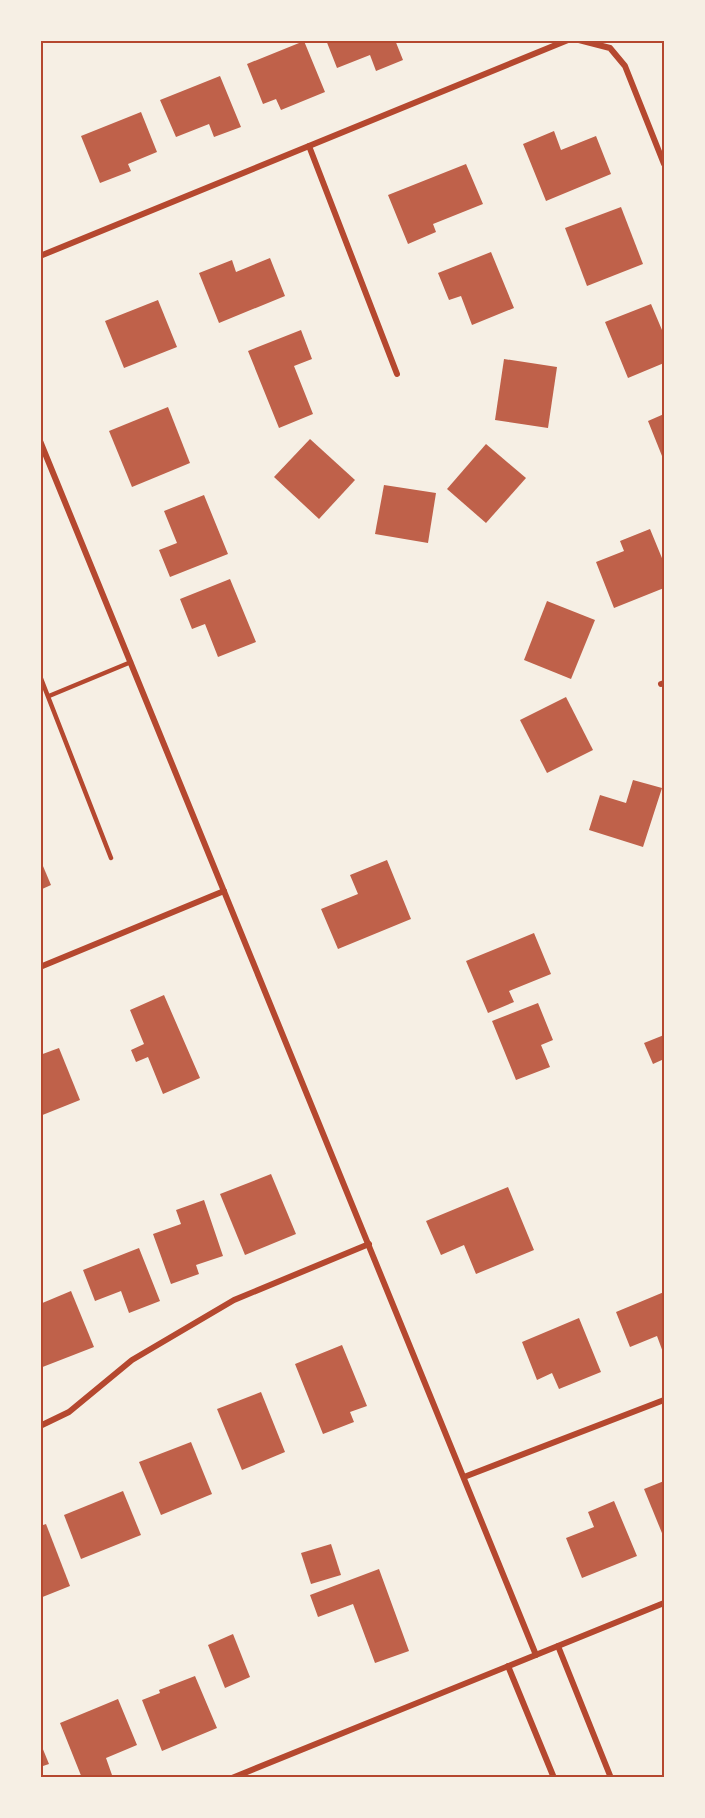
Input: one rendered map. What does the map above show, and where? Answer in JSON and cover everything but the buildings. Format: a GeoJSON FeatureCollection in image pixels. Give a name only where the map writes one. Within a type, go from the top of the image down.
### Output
{"type":"FeatureCollection","features":[{"type":"Feature","properties":{"kind":"street"},"geometry":{"type":"LineString","coordinates":[[40,256],[567,40]]}},
{"type":"Feature","properties":{"kind":"street"},"geometry":{"type":"LineString","coordinates":[[579,40],[610,48],[625,66],[664,164]]}},
{"type":"Feature","properties":{"kind":"street"},"geometry":{"type":"LineString","coordinates":[[309,146],[397,374]]}},
{"type":"Feature","properties":{"kind":"street"},"geometry":{"type":"LineString","coordinates":[[40,441],[537,1655]]}},
{"type":"Feature","properties":{"kind":"street"},"geometry":{"type":"LineString","coordinates":[[40,967],[224,891]]}},
{"type":"Feature","properties":{"kind":"street"},"geometry":{"type":"LineString","coordinates":[[40,1426],[69,1412],[132,1360],[234,1300],[369,1244]]}},
{"type":"Feature","properties":{"kind":"street"},"geometry":{"type":"LineString","coordinates":[[464,1477],[664,1400]]}},
{"type":"Feature","properties":{"kind":"street"},"geometry":{"type":"LineString","coordinates":[[232,1778],[664,1603]]}},
{"type":"Feature","properties":{"kind":"street"},"geometry":{"type":"LineString","coordinates":[[558,1646],[611,1778]]}},
{"type":"Feature","properties":{"kind":"street"},"geometry":{"type":"LineString","coordinates":[[508,1666],[554,1778]]}},
{"type":"Feature","properties":{"kind":"lane"},"geometry":{"type":"LineString","coordinates":[[49,696],[131,662]]}},
{"type":"Feature","properties":{"kind":"lane"},"geometry":{"type":"LineString","coordinates":[[40,676],[111,858]]}}]}
